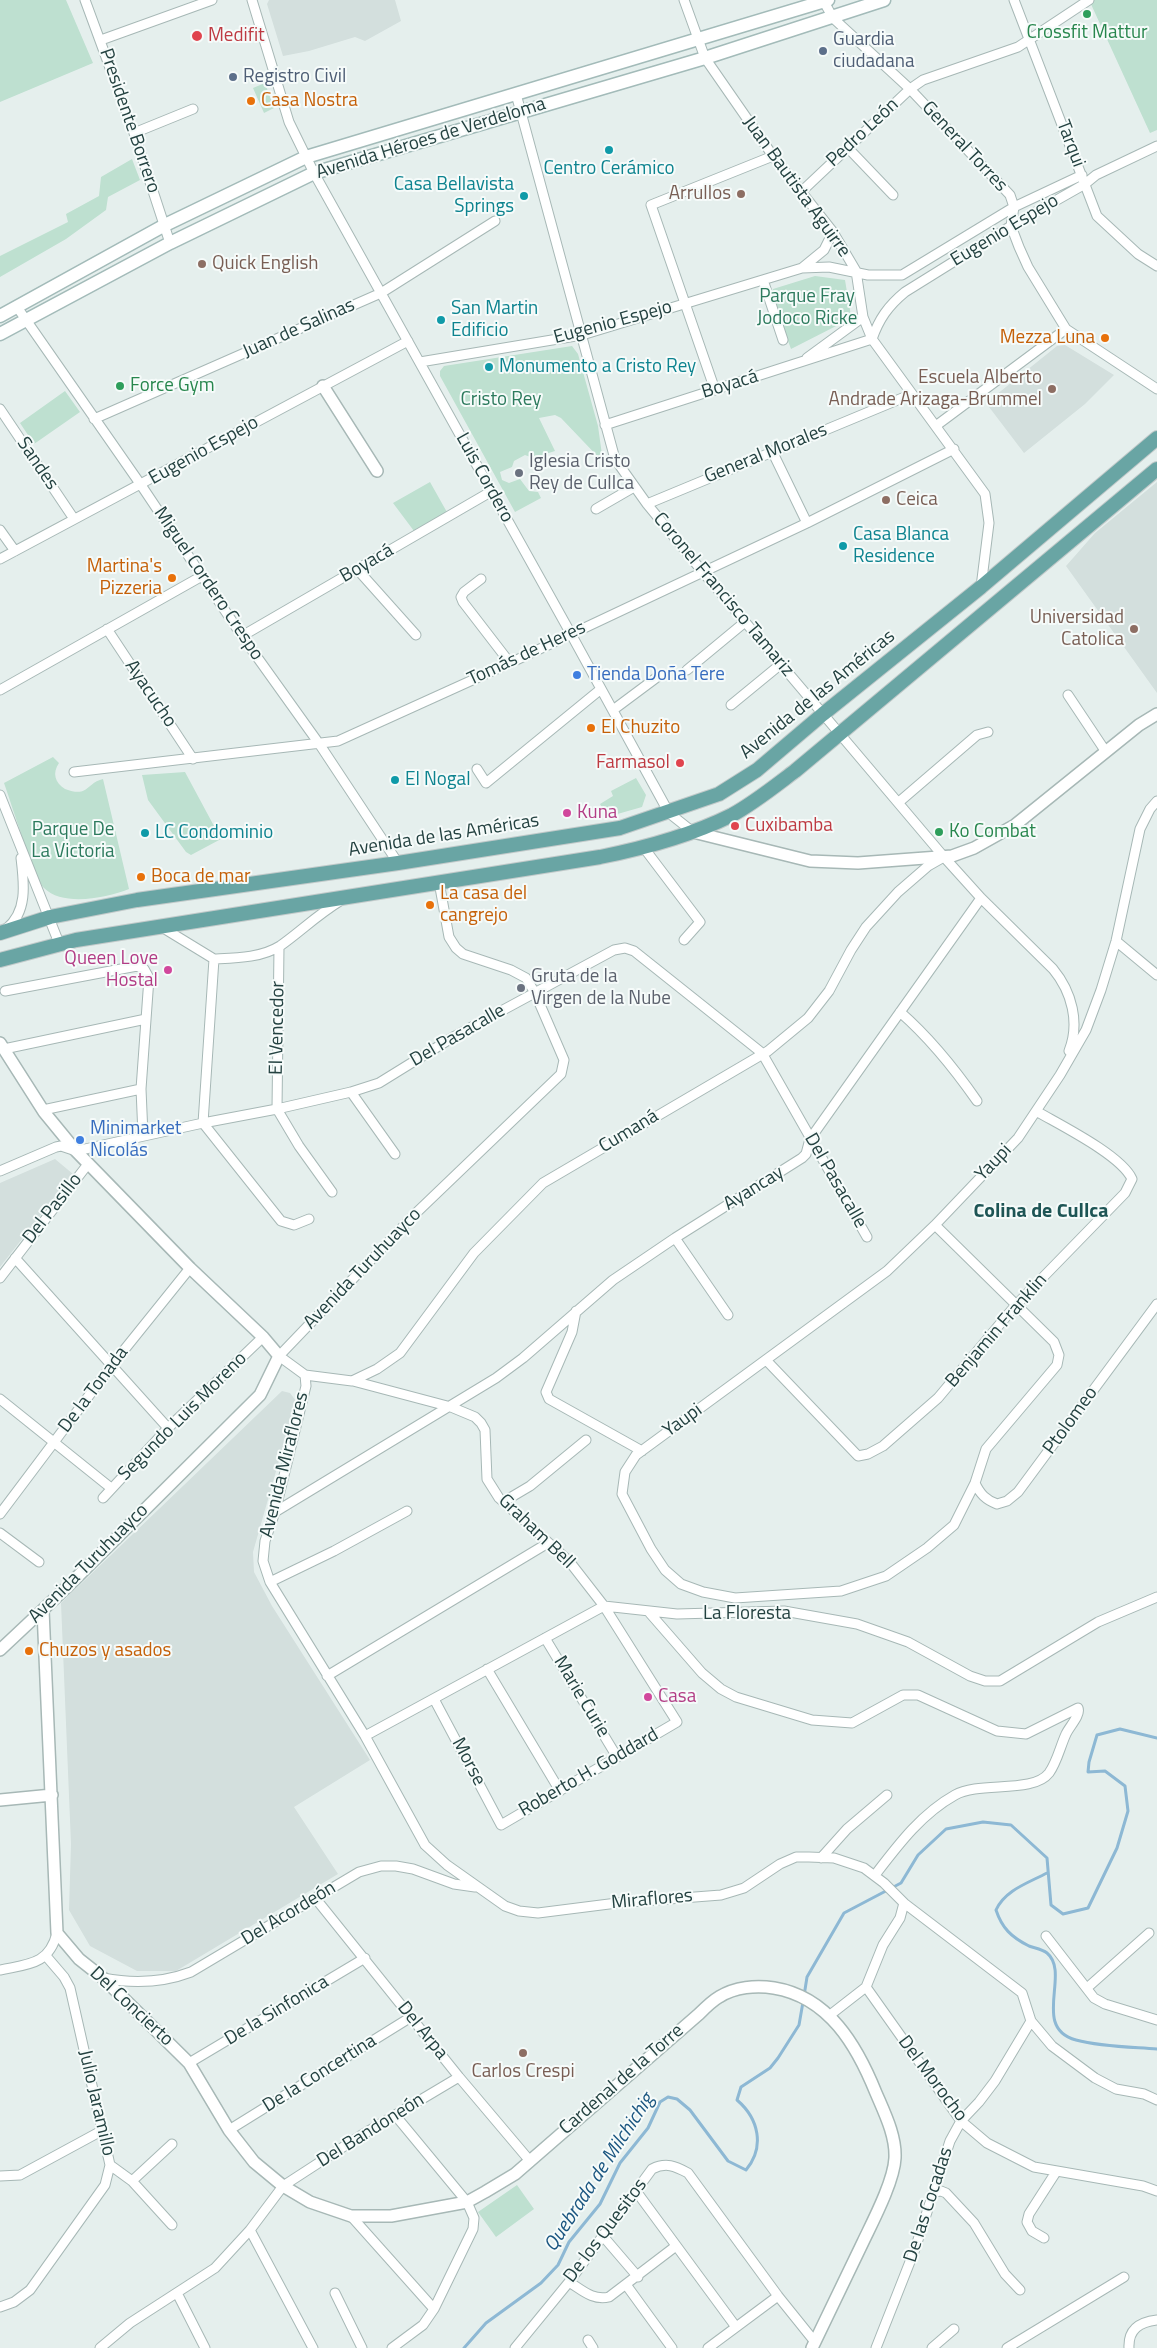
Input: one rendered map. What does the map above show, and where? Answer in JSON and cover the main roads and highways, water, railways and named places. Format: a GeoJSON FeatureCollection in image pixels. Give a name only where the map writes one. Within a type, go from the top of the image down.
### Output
{"type":"FeatureCollection","features":[{"type":"Feature","properties":{"kind":"main road","name":"Avenida Héroes de Verdeloma"},"geometry":{"type":"LineString","coordinates":[[0,316],[165,225],[306,157],[698,40],[825,0]]}},
{"type":"Feature","properties":{"kind":"main road","name":"Avenida Héroes de Verdeloma"},"geometry":{"type":"LineString","coordinates":[[0,334],[170,243],[314,174],[705,58],[884,0]]}},
{"type":"Feature","properties":{"kind":"main road","name":"Avenida de las Américas"},"geometry":{"type":"LineString","coordinates":[[2,932],[50,917],[137,900],[398,863],[620,828],[669,813],[719,794],[757,770],[823,714],[981,587],[1157,438]]}},
{"type":"Feature","properties":{"kind":"main road"},"geometry":{"type":"LineString","coordinates":[[1,961],[60,943],[160,925],[644,848],[693,832],[732,814],[767,792],[840,734],[1157,469]]}},
{"type":"Feature","properties":{"kind":"waterway","name":"Quebrada de Milchichig"},"geometry":{"type":"LineString","coordinates":[[804,1996],[807,1977],[844,1913],[901,1883],[918,1855],[946,1829],[983,1822],[1011,1825],[1047,1858],[1051,1905],[1063,1914],[1088,1908],[1117,1848],[1128,1811],[1125,1786],[1105,1771],[1088,1772],[1097,1735],[1120,1729],[1157,1738]]}},
{"type":"Feature","properties":{"kind":"waterway"},"geometry":{"type":"LineString","coordinates":[[1047,1873],[1011,1892],[996,1910],[1004,1927],[1012,1935],[1029,1946],[1047,1953],[1053,1962],[1055,1973],[1053,2012],[1056,2024],[1063,2034],[1076,2040],[1106,2045],[1157,2049]]}},
{"type":"Feature","properties":{"kind":"waterway","name":"Quebrada de Milchichig"},"geometry":{"type":"LineString","coordinates":[[464,2348],[486,2323],[541,2283],[558,2265],[569,2242],[600,2204],[620,2163],[648,2128],[660,2102],[668,2097],[677,2099],[690,2110],[728,2161],[746,2170],[756,2152],[757,2134],[755,2124],[737,2100],[741,2087],[770,2068],[778,2058],[799,2025],[803,2002]]}},
{"type":"Feature","properties":{"kind":"place","name":"Crossfit Mattur"},"geometry":{"type":"Point","coordinates":[1087,14]}},
{"type":"Feature","properties":{"kind":"place","name":"Medifit"},"geometry":{"type":"Point","coordinates":[197,36]}},
{"type":"Feature","properties":{"kind":"place","name":"Guardia ciudadana"},"geometry":{"type":"Point","coordinates":[823,51]}},
{"type":"Feature","properties":{"kind":"place","name":"Registro Civil"},"geometry":{"type":"Point","coordinates":[233,77]}},
{"type":"Feature","properties":{"kind":"place","name":"Casa Nostra"},"geometry":{"type":"Point","coordinates":[251,101]}},
{"type":"Feature","properties":{"kind":"place","name":"Centro Cerámico"},"geometry":{"type":"Point","coordinates":[609,150]}},
{"type":"Feature","properties":{"kind":"place","name":"Arrullos"},"geometry":{"type":"Point","coordinates":[741,194]}},
{"type":"Feature","properties":{"kind":"place","name":"Casa Bellavista Springs"},"geometry":{"type":"Point","coordinates":[524,196]}},
{"type":"Feature","properties":{"kind":"place","name":"Quick English"},"geometry":{"type":"Point","coordinates":[202,264]}},
{"type":"Feature","properties":{"kind":"place","name":"San Martin Edificio"},"geometry":{"type":"Point","coordinates":[441,320]}},
{"type":"Feature","properties":{"kind":"place","name":"Mezza Luna"},"geometry":{"type":"Point","coordinates":[1105,338]}},
{"type":"Feature","properties":{"kind":"place","name":"Monumento a Cristo Rey"},"geometry":{"type":"Point","coordinates":[489,367]}},
{"type":"Feature","properties":{"kind":"place","name":"Force Gym"},"geometry":{"type":"Point","coordinates":[120,386]}},
{"type":"Feature","properties":{"kind":"place","name":"Escuela Alberto Andrade Arizaga-Brummel"},"geometry":{"type":"Point","coordinates":[1052,389]}},
{"type":"Feature","properties":{"kind":"place","name":"Iglesia Cristo Rey de Cullca"},"geometry":{"type":"Point","coordinates":[519,473]}},
{"type":"Feature","properties":{"kind":"place","name":"Ceica"},"geometry":{"type":"Point","coordinates":[886,500]}},
{"type":"Feature","properties":{"kind":"place","name":"Casa Blanca Residence"},"geometry":{"type":"Point","coordinates":[843,546]}},
{"type":"Feature","properties":{"kind":"place","name":"Martina's Pizzeria"},"geometry":{"type":"Point","coordinates":[172,578]}},
{"type":"Feature","properties":{"kind":"place","name":"Universidad Catolica"},"geometry":{"type":"Point","coordinates":[1134,629]}},
{"type":"Feature","properties":{"kind":"place","name":"Tienda Doña Tere"},"geometry":{"type":"Point","coordinates":[577,675]}},
{"type":"Feature","properties":{"kind":"place","name":"El Chuzito"},"geometry":{"type":"Point","coordinates":[591,728]}},
{"type":"Feature","properties":{"kind":"place","name":"Farmasol"},"geometry":{"type":"Point","coordinates":[680,763]}},
{"type":"Feature","properties":{"kind":"place","name":"El Nogal"},"geometry":{"type":"Point","coordinates":[395,780]}},
{"type":"Feature","properties":{"kind":"place","name":"Kuna"},"geometry":{"type":"Point","coordinates":[567,813]}},
{"type":"Feature","properties":{"kind":"place","name":"Cuxibamba"},"geometry":{"type":"Point","coordinates":[735,826]}},
{"type":"Feature","properties":{"kind":"place","name":"Ko Combat"},"geometry":{"type":"Point","coordinates":[939,832]}},
{"type":"Feature","properties":{"kind":"place","name":"LC Condominio"},"geometry":{"type":"Point","coordinates":[145,833]}},
{"type":"Feature","properties":{"kind":"place","name":"Boca de mar"},"geometry":{"type":"Point","coordinates":[141,877]}},
{"type":"Feature","properties":{"kind":"place","name":"La casa del cangrejo"},"geometry":{"type":"Point","coordinates":[430,905]}},
{"type":"Feature","properties":{"kind":"place","name":"Queen Love Hostal"},"geometry":{"type":"Point","coordinates":[168,970]}},
{"type":"Feature","properties":{"kind":"place","name":"Gruta de la Virgen de la Nube"},"geometry":{"type":"Point","coordinates":[521,988]}},
{"type":"Feature","properties":{"kind":"place","name":"Minimarket Nicolás"},"geometry":{"type":"Point","coordinates":[80,1140]}},
{"type":"Feature","properties":{"kind":"place","name":"Chuzos y asados"},"geometry":{"type":"Point","coordinates":[29,1651]}},
{"type":"Feature","properties":{"kind":"place","name":"Casa"},"geometry":{"type":"Point","coordinates":[648,1697]}},
{"type":"Feature","properties":{"kind":"place","name":"Carlos Crespi"},"geometry":{"type":"Point","coordinates":[523,2053]}},
{"type":"Feature","properties":{"kind":"district","name":"Colina de Cullca"},"geometry":{"type":"Point","coordinates":[1041,1212]}},
{"type":"Feature","properties":{"kind":"park label","name":"Parque Fray Jodoco Ricke"},"geometry":{"type":"Point","coordinates":[807,308]}},
{"type":"Feature","properties":{"kind":"park label","name":"Cristo Rey"},"geometry":{"type":"Point","coordinates":[501,400]}},
{"type":"Feature","properties":{"kind":"park label","name":"Parque De La Victoria"},"geometry":{"type":"Point","coordinates":[73,841]}}]}
